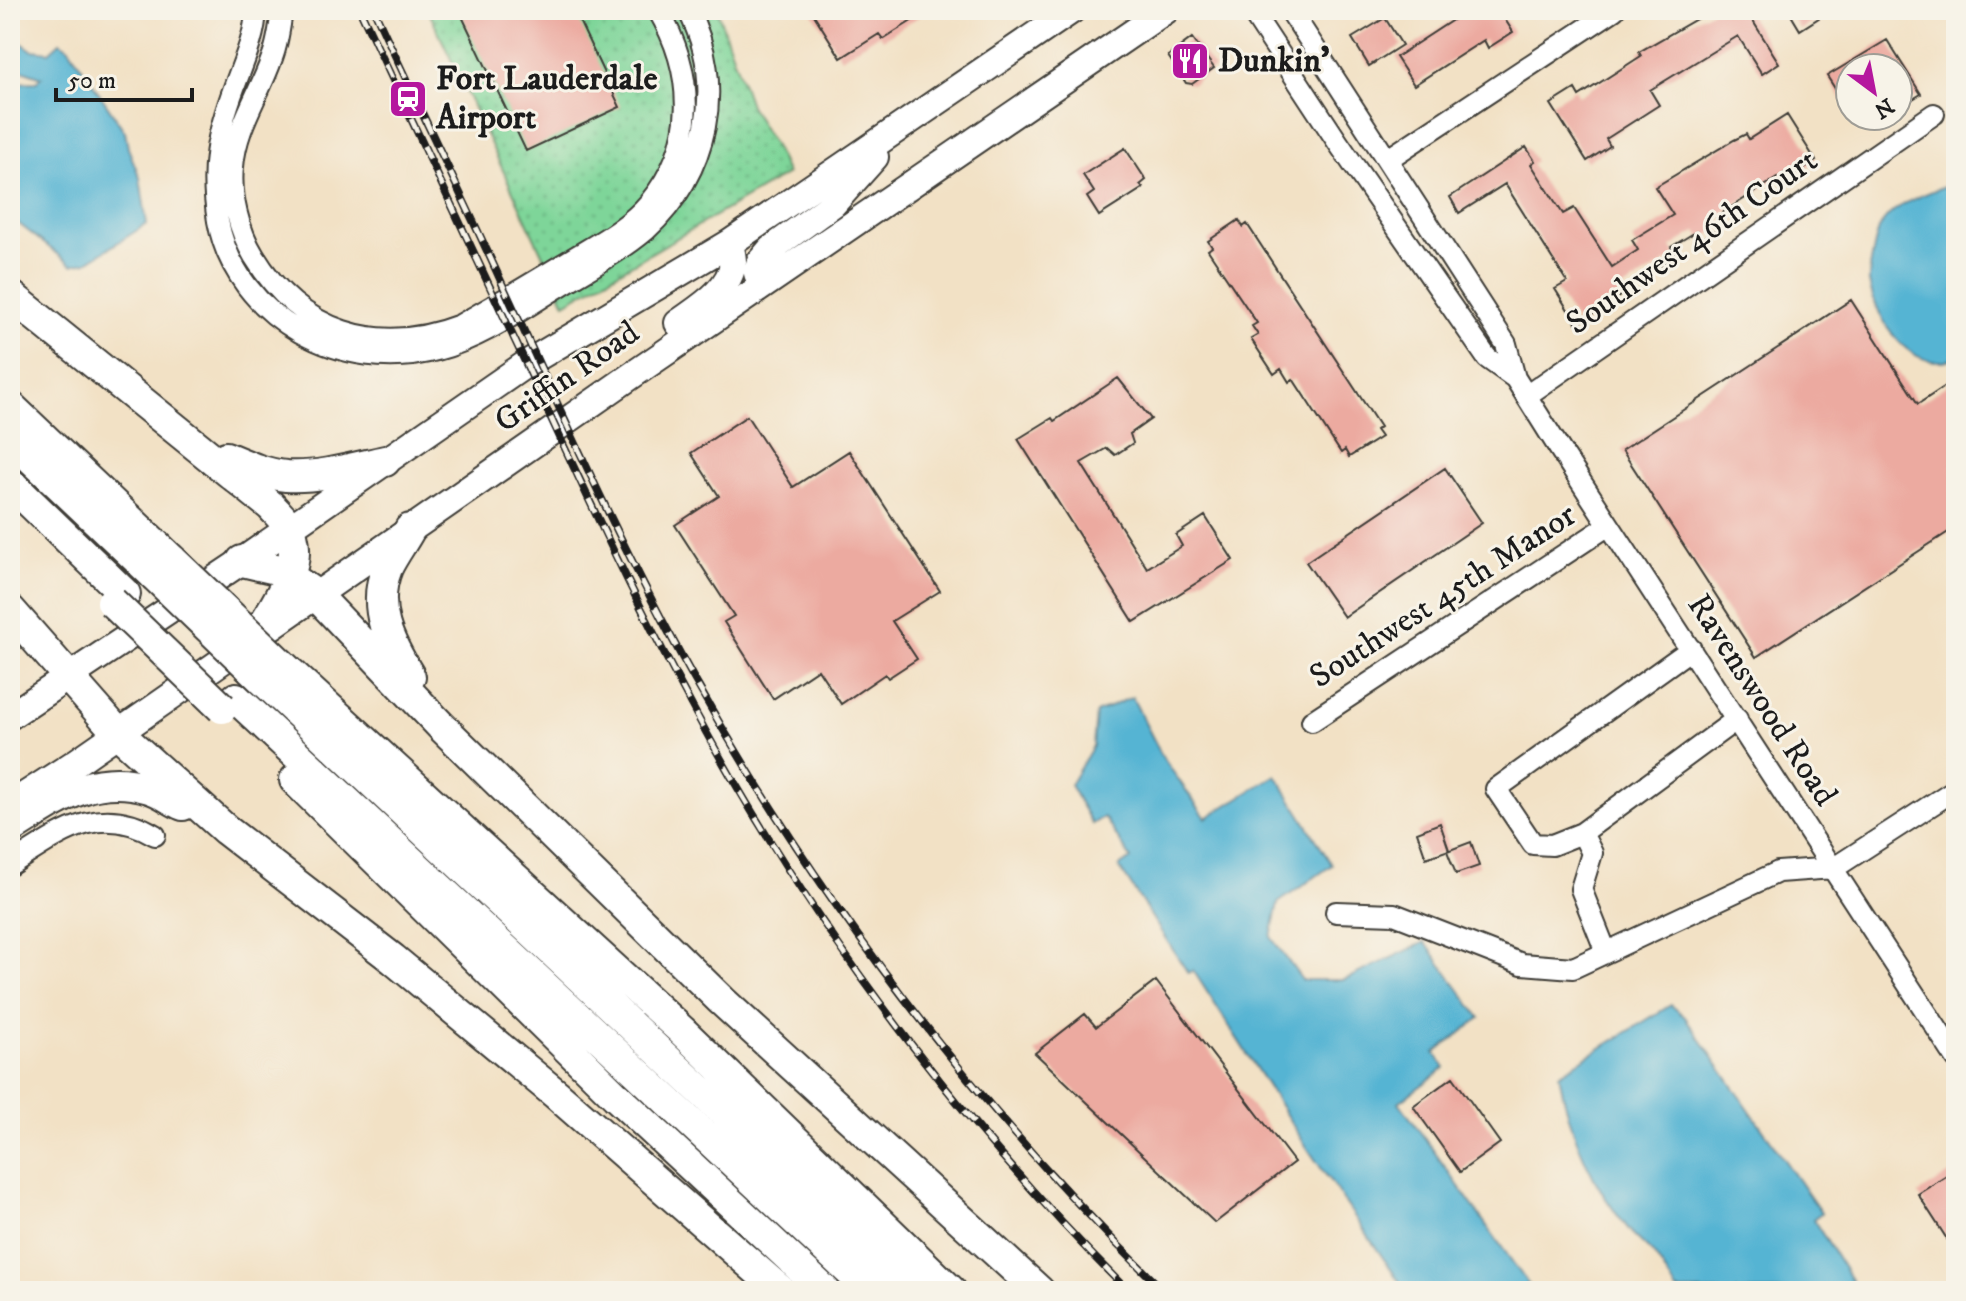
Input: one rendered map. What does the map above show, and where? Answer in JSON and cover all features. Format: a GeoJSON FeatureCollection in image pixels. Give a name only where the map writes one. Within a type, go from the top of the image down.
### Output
{"type":"FeatureCollection","features":[{"type":"Feature","properties":{"kind":"highway"},"geometry":{"type":"LineString","coordinates":[[10,295],[271,506],[289,527],[293,546],[290,576],[279,601],[256,636]]}},
{"type":"Feature","properties":{"kind":"highway"},"geometry":{"type":"LineString","coordinates":[[10,406],[164,569],[914,1291]]}},
{"type":"Feature","properties":{"kind":"highway"},"geometry":{"type":"LineString","coordinates":[[10,438],[164,569]]}},
{"type":"Feature","properties":{"kind":"highway"},"geometry":{"type":"LineString","coordinates":[[198,446],[259,471],[285,476],[340,471],[385,461]]}},
{"type":"Feature","properties":{"kind":"highway"},"geometry":{"type":"LineString","coordinates":[[10,483],[119,598],[229,703],[871,1291]]}},
{"type":"Feature","properties":{"kind":"highway"},"geometry":{"type":"LineString","coordinates":[[10,508],[119,598]]}},
{"type":"Feature","properties":{"kind":"highway"},"geometry":{"type":"LineString","coordinates":[[410,529],[387,569],[381,596],[383,625],[394,651],[441,726]]}},
{"type":"Feature","properties":{"kind":"highway"},"geometry":{"type":"LineString","coordinates":[[242,561],[268,566],[290,576],[316,595],[441,726],[722,1001],[1039,1291]]}},
{"type":"Feature","properties":{"kind":"highway"},"geometry":{"type":"LineString","coordinates":[[10,610],[118,733],[205,810],[393,959],[556,1094],[781,1291]]}},
{"type":"Feature","properties":{"kind":"highway"},"geometry":{"type":"LineString","coordinates":[[272,672],[681,1030],[951,1291]]}},
{"type":"Feature","properties":{"kind":"highway"},"geometry":{"type":"LineString","coordinates":[[229,703],[616,1096],[825,1291]]}},
{"type":"Feature","properties":{"kind":"highway"},"geometry":{"type":"LineString","coordinates":[[10,829],[67,793],[95,783],[124,782],[154,788],[179,804],[205,810]]}},
{"type":"Feature","properties":{"kind":"main road","name":"Griffin Road"},"geometry":{"type":"LineString","coordinates":[[10,716],[536,358],[730,243],[1072,10]]}},
{"type":"Feature","properties":{"kind":"main road","name":"Griffin Road"},"geometry":{"type":"LineString","coordinates":[[10,805],[1166,10]]}},
{"type":"Feature","properties":{"kind":"main road"},"geometry":{"type":"LineString","coordinates":[[762,286],[757,273],[760,262],[771,249],[833,204],[901,127]]}},
{"type":"Feature","properties":{"kind":"main road"},"geometry":{"type":"LineString","coordinates":[[631,376],[647,345],[704,304],[726,282],[733,264],[730,243]]}},
{"type":"Feature","properties":{"kind":"street"},"geometry":{"type":"LineString","coordinates":[[256,10],[252,41],[215,147],[214,184],[225,244],[245,281],[276,317],[313,339],[377,358],[415,355],[474,337],[623,248],[663,212],[690,175],[707,118],[709,87],[705,59],[700,37],[688,10]]}},
{"type":"Feature","properties":{"kind":"street"},"geometry":{"type":"LineString","coordinates":[[282,10],[272,58],[245,116],[236,144],[232,171],[243,234],[270,279],[306,313],[347,333],[394,339],[437,334],[460,325],[613,234],[649,203],[675,160],[686,116],[683,65],[658,10]]}},
{"type":"Feature","properties":{"kind":"street","name":"Ravenswood Road"},"geometry":{"type":"LineString","coordinates":[[1251,10],[1487,358],[1515,378]]}},
{"type":"Feature","properties":{"kind":"street","name":"Ravenswood Road"},"geometry":{"type":"LineString","coordinates":[[1290,10],[1506,344],[1515,378],[1526,396],[1956,1058]]}},
{"type":"Feature","properties":{"kind":"street"},"geometry":{"type":"LineString","coordinates":[[1388,159],[1614,10]]}},
{"type":"Feature","properties":{"kind":"street","name":"Southwest 46th Court"},"geometry":{"type":"LineString","coordinates":[[1526,396],[1934,114]]}},
{"type":"Feature","properties":{"kind":"street","name":"Southwest 45th Manor"},"geometry":{"type":"LineString","coordinates":[[1312,721],[1609,525]]}},
{"type":"Feature","properties":{"kind":"street"},"geometry":{"type":"LineString","coordinates":[[1691,649],[1496,789],[1533,844],[1552,845],[1582,833],[1737,719]]}},
{"type":"Feature","properties":{"kind":"street"},"geometry":{"type":"LineString","coordinates":[[1336,912],[1394,914],[1522,964],[1573,968],[1778,872],[1834,868],[1956,789]]}},
{"type":"Feature","properties":{"kind":"street"},"geometry":{"type":"LineString","coordinates":[[10,865],[63,833],[96,820],[127,821],[155,835]]}},
{"type":"Feature","properties":{"kind":"street"},"geometry":{"type":"LineString","coordinates":[[1582,833],[1592,853],[1581,889],[1606,952]]}},
{"type":"Feature","properties":{"kind":"green space"},"geometry":{"type":"Polygon","coordinates":[[[428,10],[717,10],[751,108],[787,174],[565,303],[428,10]]]}},
{"type":"Feature","properties":{"kind":"water"},"geometry":{"type":"Polygon","coordinates":[[[10,35],[32,50],[49,52],[60,42],[69,48],[125,132],[140,178],[147,224],[87,262],[72,265],[10,217],[10,83],[37,82],[42,77],[10,66],[10,35]]]}},
{"type":"Feature","properties":{"kind":"water"},"geometry":{"type":"Polygon","coordinates":[[[1942,187],[1956,189],[1956,357],[1940,361],[1924,359],[1898,341],[1879,312],[1869,277],[1876,238],[1885,219],[1907,202],[1942,187]]]}},
{"type":"Feature","properties":{"kind":"water"},"geometry":{"type":"Polygon","coordinates":[[[1132,697],[1163,758],[1206,818],[1276,775],[1332,865],[1278,903],[1271,937],[1302,980],[1344,980],[1425,942],[1480,1018],[1435,1053],[1445,1068],[1399,1102],[1533,1291],[1406,1291],[1310,1152],[1193,970],[1188,973],[1119,867],[1131,859],[1104,817],[1092,824],[1070,785],[1093,746],[1096,713],[1132,697]]]}},
{"type":"Feature","properties":{"kind":"water"},"geometry":{"type":"Polygon","coordinates":[[[1671,1005],[1685,1017],[1821,1213],[1813,1219],[1858,1291],[1677,1291],[1656,1258],[1617,1215],[1584,1158],[1559,1074],[1671,1005]]]}},
{"type":"Feature","properties":{"kind":"building"},"geometry":{"type":"Polygon","coordinates":[[[459,10],[574,10],[620,107],[526,151],[459,10]]]}},
{"type":"Feature","properties":{"kind":"building"},"geometry":{"type":"Polygon","coordinates":[[[811,10],[929,10],[883,39],[879,34],[841,58],[811,10]]]}},
{"type":"Feature","properties":{"kind":"building"},"geometry":{"type":"Polygon","coordinates":[[[1468,10],[1499,10],[1513,32],[1488,48],[1484,40],[1414,85],[1396,57],[1468,10]]]}},
{"type":"Feature","properties":{"kind":"building"},"geometry":{"type":"Polygon","coordinates":[[[1712,10],[1746,10],[1779,63],[1762,74],[1738,36],[1650,90],[1659,105],[1606,139],[1610,146],[1587,161],[1551,104],[1575,89],[1579,96],[1641,56],[1639,52],[1712,10]]]}},
{"type":"Feature","properties":{"kind":"building"},"geometry":{"type":"Polygon","coordinates":[[[1788,10],[1831,10],[1800,30],[1788,10]]]}},
{"type":"Feature","properties":{"kind":"building"},"geometry":{"type":"Polygon","coordinates":[[[1385,18],[1402,45],[1369,66],[1352,38],[1385,18]]]}},
{"type":"Feature","properties":{"kind":"building","name":"Dunkin'"},"geometry":{"type":"Polygon","coordinates":[[[1192,38],[1214,68],[1192,84],[1186,83],[1168,56],[1192,38]]]}},
{"type":"Feature","properties":{"kind":"building"},"geometry":{"type":"Polygon","coordinates":[[[1887,40],[1895,52],[1867,52],[1887,40]]]}},
{"type":"Feature","properties":{"kind":"building"},"geometry":{"type":"Polygon","coordinates":[[[1834,72],[1834,87],[1827,76],[1834,72]]]}},
{"type":"Feature","properties":{"kind":"building"},"geometry":{"type":"Polygon","coordinates":[[[1914,83],[1921,94],[1914,98],[1914,83]]]}},
{"type":"Feature","properties":{"kind":"building"},"geometry":{"type":"Polygon","coordinates":[[[1787,115],[1816,161],[1792,177],[1788,171],[1725,211],[1717,218],[1723,226],[1702,239],[1697,231],[1671,247],[1676,256],[1617,292],[1620,296],[1577,324],[1555,289],[1567,282],[1505,184],[1459,213],[1450,197],[1526,147],[1535,161],[1531,164],[1563,214],[1574,208],[1612,267],[1638,250],[1632,240],[1673,215],[1655,187],[1734,140],[1746,134],[1749,139],[1787,115]]]}},
{"type":"Feature","properties":{"kind":"building"},"geometry":{"type":"Polygon","coordinates":[[[1125,148],[1146,180],[1140,185],[1143,188],[1099,216],[1087,197],[1094,192],[1083,175],[1125,148]]]}},
{"type":"Feature","properties":{"kind":"building"},"geometry":{"type":"Polygon","coordinates":[[[1239,220],[1243,227],[1247,224],[1380,427],[1376,430],[1381,437],[1349,457],[1345,450],[1341,453],[1293,379],[1289,382],[1281,369],[1274,374],[1251,339],[1258,335],[1252,326],[1257,323],[1208,250],[1212,247],[1208,241],[1239,220]]]}},
{"type":"Feature","properties":{"kind":"building"},"geometry":{"type":"Polygon","coordinates":[[[1851,300],[1918,404],[1956,379],[1956,527],[1756,657],[1622,450],[1851,300]]]}},
{"type":"Feature","properties":{"kind":"building"},"geometry":{"type":"Polygon","coordinates":[[[1118,378],[1151,419],[1130,434],[1133,443],[1115,455],[1107,448],[1081,463],[1147,568],[1182,546],[1176,535],[1205,516],[1233,560],[1134,622],[1018,439],[1052,418],[1054,421],[1118,378]]]}},
{"type":"Feature","properties":{"kind":"building"},"geometry":{"type":"Polygon","coordinates":[[[747,416],[793,487],[849,451],[940,591],[892,621],[917,659],[888,678],[885,674],[841,704],[818,669],[773,699],[724,622],[734,616],[675,525],[719,496],[691,453],[747,416]]]}},
{"type":"Feature","properties":{"kind":"building"},"geometry":{"type":"Polygon","coordinates":[[[1445,468],[1482,523],[1344,617],[1306,562],[1445,468]]]}},
{"type":"Feature","properties":{"kind":"building"},"geometry":{"type":"Polygon","coordinates":[[[1440,823],[1449,850],[1426,858],[1417,832],[1440,823]]]}},
{"type":"Feature","properties":{"kind":"building"},"geometry":{"type":"Polygon","coordinates":[[[1471,842],[1479,866],[1456,874],[1447,851],[1471,842]]]}},
{"type":"Feature","properties":{"kind":"building"},"geometry":{"type":"Polygon","coordinates":[[[1156,981],[1294,1162],[1215,1223],[1035,1053],[1085,1014],[1096,1027],[1156,981]]]}},
{"type":"Feature","properties":{"kind":"building"},"geometry":{"type":"Polygon","coordinates":[[[1453,1077],[1500,1143],[1460,1172],[1413,1106],[1453,1077]]]}},
{"type":"Feature","properties":{"kind":"building"},"geometry":{"type":"Polygon","coordinates":[[[1956,1170],[1956,1253],[1918,1194],[1956,1170]]]}},
{"type":"Feature","properties":{"kind":"railway"},"geometry":{"type":"LineString","coordinates":[[360,10],[625,574],[676,677],[732,778],[818,915],[914,1047],[1017,1173],[1128,1291]]}},
{"type":"Feature","properties":{"kind":"railway"},"geometry":{"type":"LineString","coordinates":[[374,10],[617,530],[693,677],[742,761],[794,843],[906,1001],[1030,1150],[1164,1291]]}},
{"type":"Feature","properties":{"kind":"place","name":"Dunkin'"},"geometry":{"type":"Point","coordinates":[1190,61]}},
{"type":"Feature","properties":{"kind":"place","name":"Fort Lauderdale Airport"},"geometry":{"type":"Point","coordinates":[408,99]}}]}
